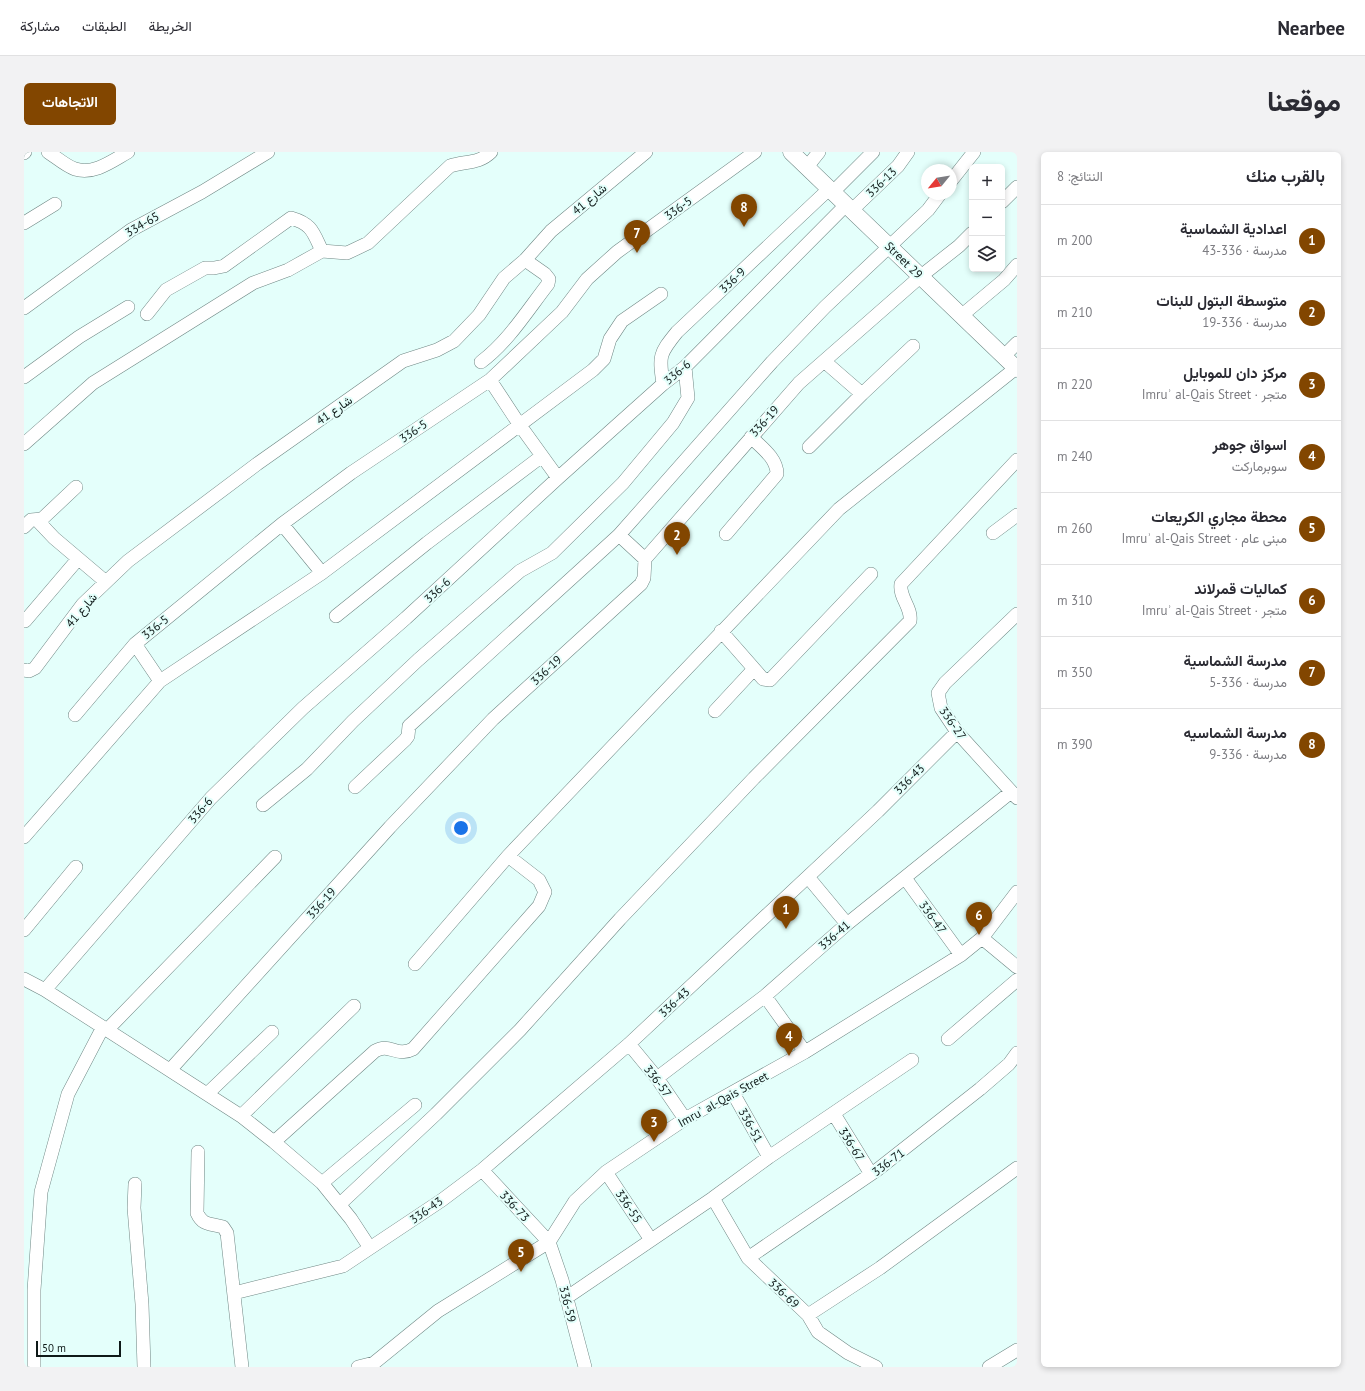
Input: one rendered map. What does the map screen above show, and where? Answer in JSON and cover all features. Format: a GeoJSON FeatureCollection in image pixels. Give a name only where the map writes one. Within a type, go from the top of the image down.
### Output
{"type":"FeatureCollection","features":[{"type":"Feature","properties":{"kind":"street"},"geometry":{"type":"LineString","coordinates":[[48,152],[75,169],[89,170],[104,167],[128,152]]}},
{"type":"Feature","properties":{"kind":"street","name":"334-65"},"geometry":{"type":"LineString","coordinates":[[24,308],[131,230],[202,192],[268,152]]}},
{"type":"Feature","properties":{"kind":"street"},"geometry":{"type":"LineString","coordinates":[[24,444],[93,383],[253,283],[288,270],[322,251],[346,252],[368,244],[450,166],[461,163],[473,163],[485,158],[491,152]]}},
{"type":"Feature","properties":{"kind":"street","name":"شارع 41"},"geometry":{"type":"LineString","coordinates":[[24,670],[29,671],[35,668],[83,604],[128,561],[257,464],[403,361],[437,350],[454,341],[479,315],[504,278],[524,260],[551,231],[646,152]]}},
{"type":"Feature","properties":{"kind":"street","name":"336-5"},"geometry":{"type":"LineString","coordinates":[[75,716],[135,644],[282,524],[351,473],[490,380],[562,312],[587,279],[617,252],[755,152]]}},
{"type":"Feature","properties":{"kind":"street","name":"Street 29"},"geometry":{"type":"LineString","coordinates":[[791,152],[1017,368]]}},
{"type":"Feature","properties":{"kind":"street"},"geometry":{"type":"LineString","coordinates":[[807,167],[819,152]]}},
{"type":"Feature","properties":{"kind":"street","name":"336-9"},"geometry":{"type":"LineString","coordinates":[[663,384],[660,365],[662,350],[677,332],[873,152]]}},
{"type":"Feature","properties":{"kind":"street","name":"336-13"},"geometry":{"type":"LineString","coordinates":[[849,208],[898,166],[908,152]]}},
{"type":"Feature","properties":{"kind":"street"},"geometry":{"type":"LineString","coordinates":[[957,173],[974,152]]}},
{"type":"Feature","properties":{"kind":"street"},"geometry":{"type":"LineString","coordinates":[[1004,200],[1017,187]]}},
{"type":"Feature","properties":{"kind":"street"},"geometry":{"type":"LineString","coordinates":[[355,787],[405,740],[408,736],[409,726],[619,535],[772,362],[888,245],[928,210],[936,200]]}},
{"type":"Feature","properties":{"kind":"street"},"geometry":{"type":"LineString","coordinates":[[24,223],[55,204]]}},
{"type":"Feature","properties":{"kind":"street","name":"336-6"},"geometry":{"type":"LineString","coordinates":[[45,990],[211,798],[303,708],[406,618],[663,384],[685,367],[849,208]]}},
{"type":"Feature","properties":{"kind":"street"},"geometry":{"type":"LineString","coordinates":[[147,314],[166,290],[205,268],[224,266],[291,218],[303,222],[311,229],[322,251]]}},
{"type":"Feature","properties":{"kind":"street","name":"336-19"},"geometry":{"type":"LineString","coordinates":[[170,1070],[390,827],[488,725],[576,642],[641,584],[644,578],[645,559],[798,383],[921,276],[960,246],[969,236]]}},
{"type":"Feature","properties":{"kind":"street"},"geometry":{"type":"LineString","coordinates":[[481,362],[493,353],[548,284],[549,279],[545,274],[524,260]]}},
{"type":"Feature","properties":{"kind":"street"},"geometry":{"type":"LineString","coordinates":[[962,316],[1004,280],[1017,265]]}},
{"type":"Feature","properties":{"kind":"street"},"geometry":{"type":"LineString","coordinates":[[24,838],[160,680],[322,573],[593,370],[604,359],[610,339],[622,321],[660,294]]}},
{"type":"Feature","properties":{"kind":"street"},"geometry":{"type":"LineString","coordinates":[[24,377],[79,336],[128,307]]}},
{"type":"Feature","properties":{"kind":"street"},"geometry":{"type":"LineString","coordinates":[[1004,356],[1017,343]]}},
{"type":"Feature","properties":{"kind":"street"},"geometry":{"type":"LineString","coordinates":[[809,447],[913,346]]}},
{"type":"Feature","properties":{"kind":"street"},"geometry":{"type":"LineString","coordinates":[[824,361],[862,394]]}},
{"type":"Feature","properties":{"kind":"street"},"geometry":{"type":"LineString","coordinates":[[263,805],[307,769],[352,721],[436,644],[520,571],[552,553],[623,483],[673,423],[688,398],[685,367]]}},
{"type":"Feature","properties":{"kind":"street"},"geometry":{"type":"LineString","coordinates":[[415,964],[508,856],[839,509],[1017,368]]}},
{"type":"Feature","properties":{"kind":"street"},"geometry":{"type":"LineString","coordinates":[[490,380],[519,424],[558,478]]}},
{"type":"Feature","properties":{"kind":"street"},"geometry":{"type":"LineString","coordinates":[[726,534],[777,474],[777,467],[773,460],[751,437]]}},
{"type":"Feature","properties":{"kind":"street"},"geometry":{"type":"LineString","coordinates":[[336,616],[427,543],[542,456]]}},
{"type":"Feature","properties":{"kind":"street"},"geometry":{"type":"LineString","coordinates":[[340,1204],[436,1114],[520,1030],[620,919],[754,778],[910,621],[910,612],[900,592],[901,584],[1017,460]]}},
{"type":"Feature","properties":{"kind":"street"},"geometry":{"type":"LineString","coordinates":[[24,527],[31,520],[42,519],[76,487]]}},
{"type":"Feature","properties":{"kind":"street"},"geometry":{"type":"LineString","coordinates":[[993,533],[1017,515]]}},
{"type":"Feature","properties":{"kind":"street"},"geometry":{"type":"LineString","coordinates":[[37,520],[54,538],[106,582]]}},
{"type":"Feature","properties":{"kind":"street"},"geometry":{"type":"LineString","coordinates":[[282,524],[322,573]]}},
{"type":"Feature","properties":{"kind":"street"},"geometry":{"type":"LineString","coordinates":[[619,535],[645,559]]}},
{"type":"Feature","properties":{"kind":"street"},"geometry":{"type":"LineString","coordinates":[[25,620],[78,559]]}},
{"type":"Feature","properties":{"kind":"street"},"geometry":{"type":"LineString","coordinates":[[721,631],[763,679],[770,680],[871,574]]}},
{"type":"Feature","properties":{"kind":"street","name":"336-27"},"geometry":{"type":"LineString","coordinates":[[1014,795],[957,732],[941,708],[938,693],[945,682],[1017,614]]}},
{"type":"Feature","properties":{"kind":"street"},"geometry":{"type":"LineString","coordinates":[[135,644],[160,680]]}},
{"type":"Feature","properties":{"kind":"street"},"geometry":{"type":"LineString","coordinates":[[715,711],[754,669]]}},
{"type":"Feature","properties":{"kind":"street","name":"336-43"},"geometry":{"type":"LineString","coordinates":[[234,1293],[342,1266],[482,1170],[629,1044],[878,811],[957,732]]}},
{"type":"Feature","properties":{"kind":"street","name":"336-41"},"geometry":{"type":"LineString","coordinates":[[657,1078],[764,996],[847,924],[905,878],[1014,795]]}},
{"type":"Feature","properties":{"kind":"street"},"geometry":{"type":"LineString","coordinates":[[274,1142],[375,1051],[382,1047],[388,1047],[396,1052],[405,1053],[413,1049],[539,906],[544,892],[539,880],[508,856]]}},
{"type":"Feature","properties":{"kind":"street"},"geometry":{"type":"LineString","coordinates":[[34,1367],[34,1290],[41,1192],[68,1094],[105,1028],[275,857]]}},
{"type":"Feature","properties":{"kind":"street"},"geometry":{"type":"LineString","coordinates":[[24,930],[76,867]]}},
{"type":"Feature","properties":{"kind":"street"},"geometry":{"type":"LineString","coordinates":[[808,877],[847,924]]}},
{"type":"Feature","properties":{"kind":"street","name":"336-47"},"geometry":{"type":"LineString","coordinates":[[905,878],[960,955]]}},
{"type":"Feature","properties":{"kind":"street","name":"Imruʾ al-Qais Street"},"geometry":{"type":"LineString","coordinates":[[358,1367],[374,1363],[438,1311],[548,1242],[575,1201],[606,1172],[685,1119],[805,1052],[960,955],[982,938],[1017,892]]}},
{"type":"Feature","properties":{"kind":"street"},"geometry":{"type":"LineString","coordinates":[[982,938],[1017,967]]}},
{"type":"Feature","properties":{"kind":"street"},"geometry":{"type":"LineString","coordinates":[[24,979],[45,990],[241,1116],[322,1182],[340,1204],[370,1248]]}},
{"type":"Feature","properties":{"kind":"street"},"geometry":{"type":"LineString","coordinates":[[948,1039],[1017,980]]}},
{"type":"Feature","properties":{"kind":"street"},"geometry":{"type":"LineString","coordinates":[[764,996],[805,1052]]}},
{"type":"Feature","properties":{"kind":"street"},"geometry":{"type":"LineString","coordinates":[[241,1116],[354,1006]]}},
{"type":"Feature","properties":{"kind":"street"},"geometry":{"type":"LineString","coordinates":[[207,1094],[272,1032]]}},
{"type":"Feature","properties":{"kind":"street","name":"336-57"},"geometry":{"type":"LineString","coordinates":[[629,1044],[657,1078],[685,1119]]}},
{"type":"Feature","properties":{"kind":"street","name":"336-71"},"geometry":{"type":"LineString","coordinates":[[748,1258],[871,1174],[980,1089],[1009,1064],[1017,1053]]}},
{"type":"Feature","properties":{"kind":"street"},"geometry":{"type":"LineString","coordinates":[[566,1298],[912,1060]]}},
{"type":"Feature","properties":{"kind":"street","name":"336-51"},"geometry":{"type":"LineString","coordinates":[[733,1093],[769,1157]]}},
{"type":"Feature","properties":{"kind":"street"},"geometry":{"type":"LineString","coordinates":[[322,1182],[415,1105]]}},
{"type":"Feature","properties":{"kind":"street","name":"336-67"},"geometry":{"type":"LineString","coordinates":[[834,1114],[871,1174]]}},
{"type":"Feature","properties":{"kind":"street"},"geometry":{"type":"LineString","coordinates":[[198,1152],[197,1213],[200,1220],[206,1224],[223,1227],[227,1233],[242,1367]]}},
{"type":"Feature","properties":{"kind":"street"},"geometry":{"type":"LineString","coordinates":[[808,1315],[880,1268],[1017,1168]]}},
{"type":"Feature","properties":{"kind":"street","name":"336-73"},"geometry":{"type":"LineString","coordinates":[[482,1170],[548,1242]]}},
{"type":"Feature","properties":{"kind":"street","name":"336-55"},"geometry":{"type":"LineString","coordinates":[[606,1172],[651,1240]]}},
{"type":"Feature","properties":{"kind":"street"},"geometry":{"type":"LineString","coordinates":[[135,1184],[134,1208],[142,1304],[144,1367]]}},
{"type":"Feature","properties":{"kind":"street","name":"336-69"},"geometry":{"type":"LineString","coordinates":[[713,1198],[748,1258],[808,1315],[818,1332],[848,1353],[876,1367]]}},
{"type":"Feature","properties":{"kind":"street","name":"336-59"},"geometry":{"type":"LineString","coordinates":[[548,1242],[562,1280],[585,1367]]}},
{"type":"Feature","properties":{"kind":"street"},"geometry":{"type":"LineString","coordinates":[[989,1367],[1017,1350]]}},
{"type":"Feature","properties":{"kind":"place","name":"مدرسة الشماسيه"},"geometry":{"type":"Point","coordinates":[744,227]}},
{"type":"Feature","properties":{"kind":"place","name":"مدرسة الشماسية"},"geometry":{"type":"Point","coordinates":[637,253]}},
{"type":"Feature","properties":{"kind":"place","name":"متوسطة البتول للبنات"},"geometry":{"type":"Point","coordinates":[677,555]}},
{"type":"Feature","properties":{"kind":"place","name":"اعدادية الشماسية"},"geometry":{"type":"Point","coordinates":[786,929]}},
{"type":"Feature","properties":{"kind":"place","name":"كماليات قمرلاند"},"geometry":{"type":"Point","coordinates":[979,935]}},
{"type":"Feature","properties":{"kind":"place","name":"اسواق جوهر"},"geometry":{"type":"Point","coordinates":[789,1056]}},
{"type":"Feature","properties":{"kind":"place","name":"مركز دان للموبايل"},"geometry":{"type":"Point","coordinates":[654,1142]}},
{"type":"Feature","properties":{"kind":"place","name":"محطة مجاري الكريعات"},"geometry":{"type":"Point","coordinates":[521,1272]}}]}
